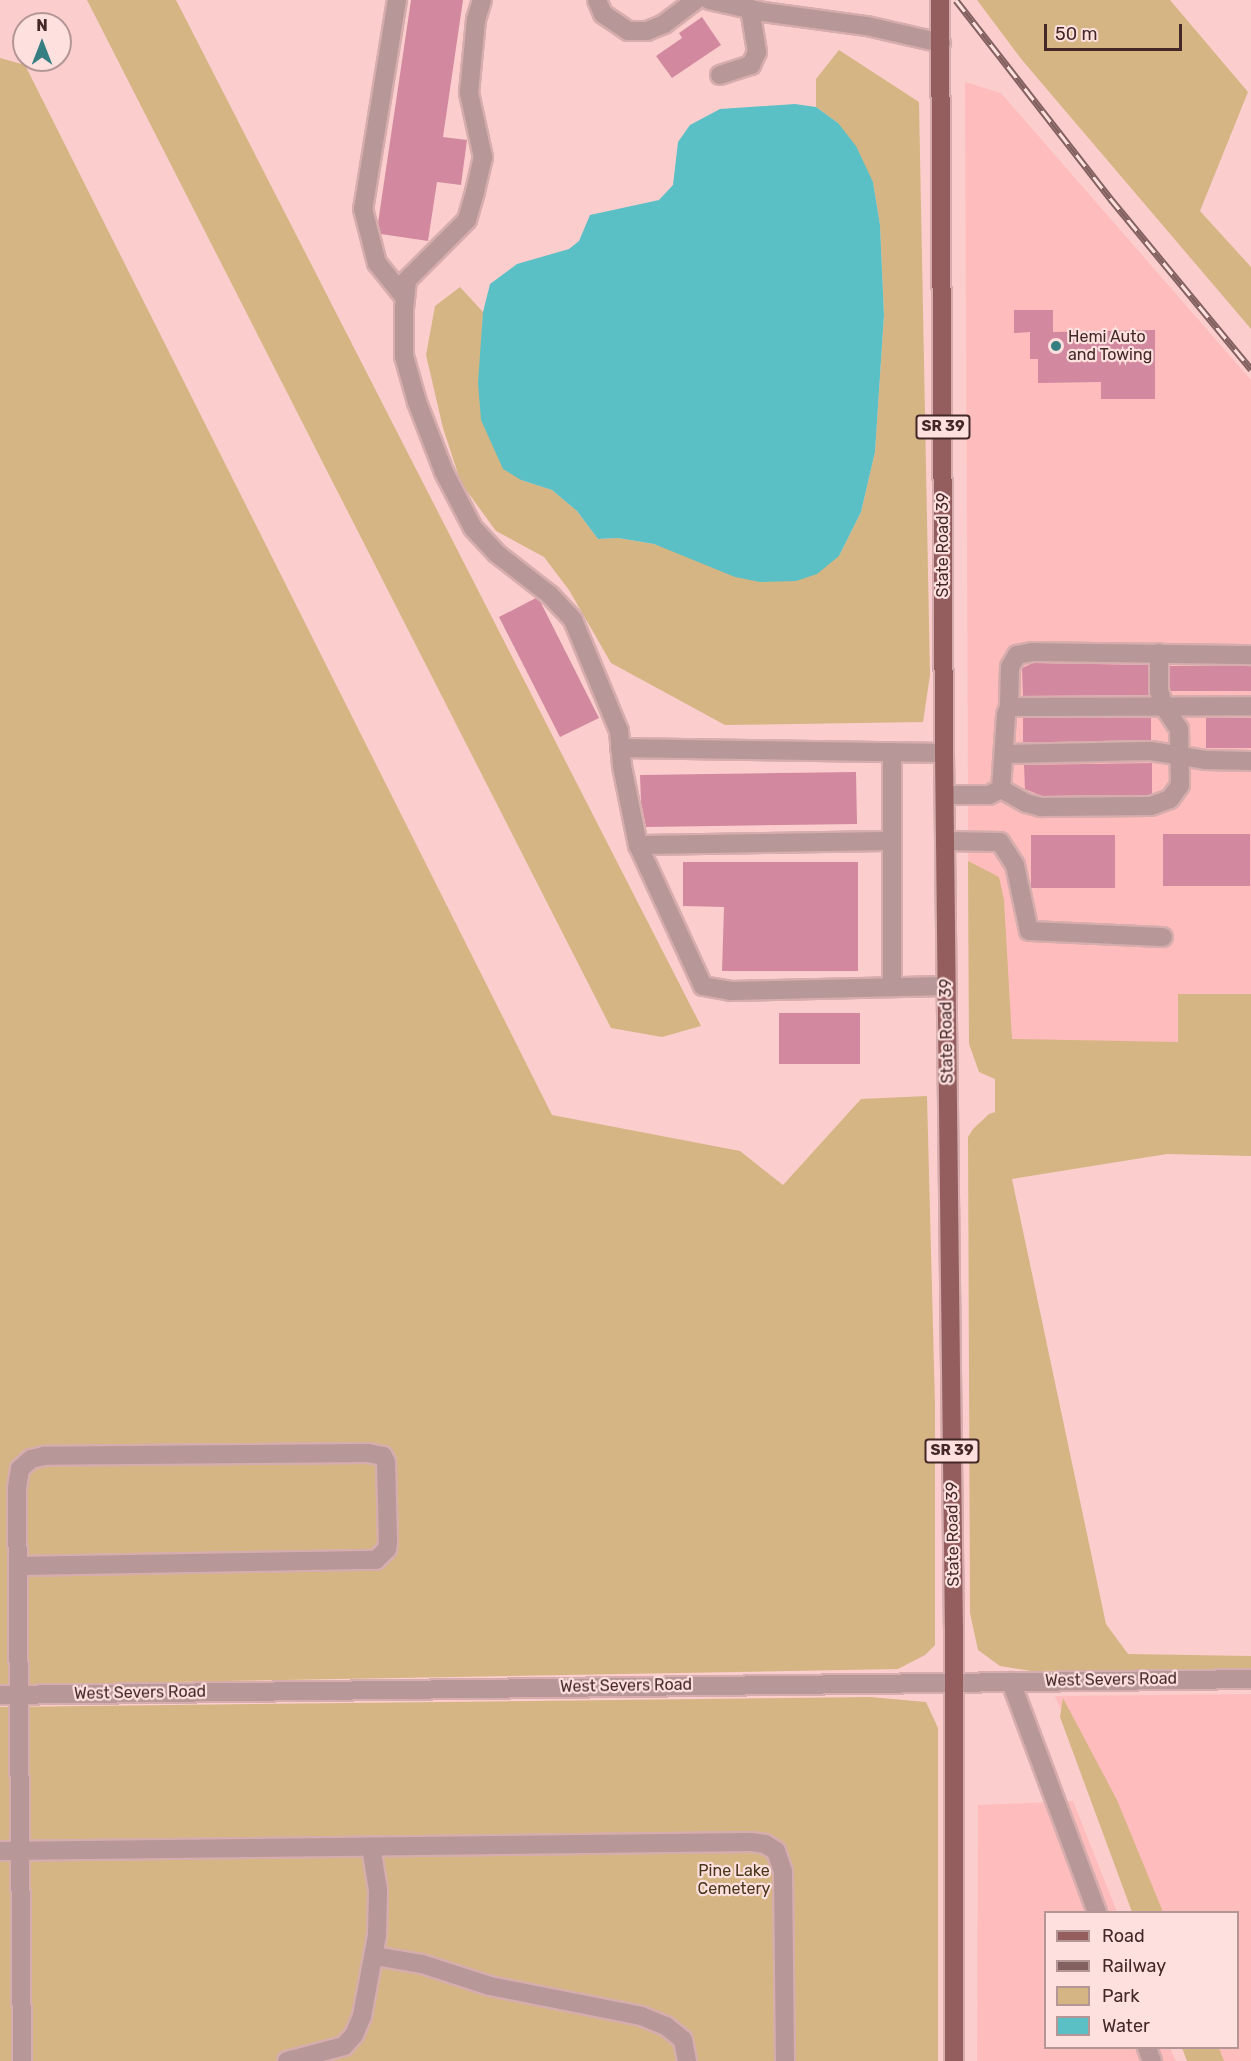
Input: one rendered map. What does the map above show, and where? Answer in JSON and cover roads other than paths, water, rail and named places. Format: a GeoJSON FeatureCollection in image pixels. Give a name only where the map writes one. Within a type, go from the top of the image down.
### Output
{"type":"FeatureCollection","features":[{"type":"Feature","properties":{"kind":"main road","name":"State Road 39"},"geometry":{"type":"LineString","coordinates":[[940,0],[954,2061]]}},
{"type":"Feature","properties":{"kind":"street"},"geometry":{"type":"LineString","coordinates":[[397,0],[363,209],[377,263],[405,298]]}},
{"type":"Feature","properties":{"kind":"street"},"geometry":{"type":"LineString","coordinates":[[482,0],[476,20],[469,93],[483,158],[475,192],[467,220],[407,280],[405,298],[404,356],[417,402],[444,472],[473,528],[496,554],[550,596],[573,620],[619,731],[629,808],[638,844],[703,986],[730,991],[947,986]]}},
{"type":"Feature","properties":{"kind":"street"},"geometry":{"type":"LineString","coordinates":[[597,0],[603,14],[628,31],[647,31],[664,24],[696,0]]}},
{"type":"Feature","properties":{"kind":"street"},"geometry":{"type":"LineString","coordinates":[[709,0],[750,9],[867,26],[940,43]]}},
{"type":"Feature","properties":{"kind":"street"},"geometry":{"type":"LineString","coordinates":[[720,75],[751,64],[757,52],[750,9]]}},
{"type":"Feature","properties":{"kind":"street"},"geometry":{"type":"LineString","coordinates":[[1001,789],[1006,715],[1009,706],[1010,667],[1017,655],[1032,652],[1251,655]]}},
{"type":"Feature","properties":{"kind":"street"},"geometry":{"type":"LineString","coordinates":[[1001,789],[1026,803],[1041,807],[1151,806],[1170,799],[1180,785],[1179,729],[1164,707],[1159,691],[1159,653]]}},
{"type":"Feature","properties":{"kind":"street"},"geometry":{"type":"LineString","coordinates":[[1009,706],[1251,706]]}},
{"type":"Feature","properties":{"kind":"street"},"geometry":{"type":"LineString","coordinates":[[621,748],[944,753]]}},
{"type":"Feature","properties":{"kind":"street"},"geometry":{"type":"LineString","coordinates":[[1005,754],[1151,751],[1206,760],[1251,761]]}},
{"type":"Feature","properties":{"kind":"street"},"geometry":{"type":"LineString","coordinates":[[892,752],[892,987]]}},
{"type":"Feature","properties":{"kind":"street"},"geometry":{"type":"LineString","coordinates":[[945,795],[989,795],[1001,789]]}},
{"type":"Feature","properties":{"kind":"street"},"geometry":{"type":"LineString","coordinates":[[638,844],[892,841]]}},
{"type":"Feature","properties":{"kind":"street"},"geometry":{"type":"LineString","coordinates":[[945,842],[1000,842],[1015,865],[1029,931],[1163,938]]}},
{"type":"Feature","properties":{"kind":"street"},"geometry":{"type":"LineString","coordinates":[[18,1566],[376,1560],[387,1549],[388,1542],[387,1462],[383,1456],[367,1453],[44,1456],[31,1459],[20,1469],[17,1488],[18,1566],[20,1695],[22,1851],[22,2061]]}},
{"type":"Feature","properties":{"kind":"street","name":"West Severs Road"},"geometry":{"type":"LineString","coordinates":[[0,1695],[953,1681],[1251,1679]]}},
{"type":"Feature","properties":{"kind":"street"},"geometry":{"type":"LineString","coordinates":[[1011,1682],[1097,1911]]}},
{"type":"Feature","properties":{"kind":"street"},"geometry":{"type":"LineString","coordinates":[[0,1851],[751,1842],[765,1844],[776,1851],[783,1871],[785,2061]]}},
{"type":"Feature","properties":{"kind":"street"},"geometry":{"type":"LineString","coordinates":[[287,2061],[347,2053],[362,2016],[375,1956],[378,1890],[371,1847]]}},
{"type":"Feature","properties":{"kind":"street"},"geometry":{"type":"LineString","coordinates":[[375,1956],[422,1964],[490,1986],[641,2016],[666,2026],[683,2040],[687,2061]]}},
{"type":"Feature","properties":{"kind":"water"},"geometry":{"type":"Polygon","coordinates":[[[795,104],[816,107],[838,123],[856,146],[873,182],[880,225],[884,315],[875,452],[861,512],[839,556],[817,574],[796,581],[760,582],[735,577],[654,544],[618,538],[598,539],[577,511],[552,490],[521,480],[503,469],[481,420],[478,383],[483,312],[490,284],[517,264],[569,249],[579,241],[590,215],[659,200],[673,185],[678,142],[690,125],[720,109],[795,104]]]}},
{"type":"Feature","properties":{"kind":"railway"},"geometry":{"type":"LineString","coordinates":[[956,0],[1110,198],[1251,369]]}},
{"type":"Feature","properties":{"kind":"place","name":"Hemi Auto and Towing"},"geometry":{"type":"Point","coordinates":[1056,346]}},
{"type":"Feature","properties":{"kind":"park label","name":"Pine Lake Cemetery"},"geometry":{"type":"Point","coordinates":[734,1880]}}]}
